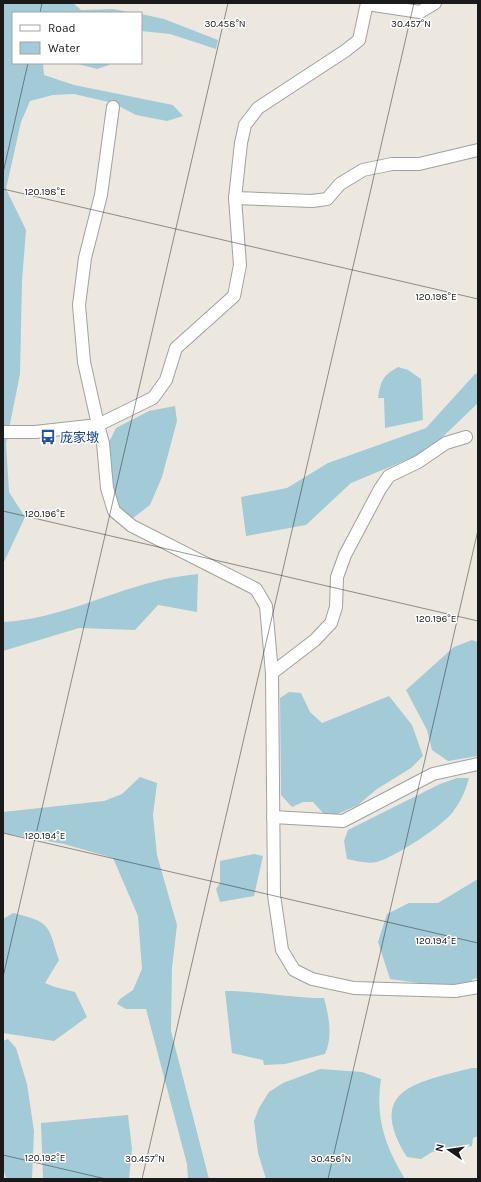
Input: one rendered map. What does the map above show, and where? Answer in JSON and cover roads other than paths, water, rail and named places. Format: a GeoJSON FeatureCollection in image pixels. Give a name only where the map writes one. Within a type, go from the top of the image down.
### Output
{"type":"FeatureCollection","features":[{"type":"Feature","properties":{"kind":"street"},"geometry":{"type":"LineString","coordinates":[[3,432],[35,432],[98,425],[153,398],[166,380],[176,348],[234,296],[240,266],[235,198],[241,142],[245,125],[258,108],[345,51],[359,40],[367,3],[420,12],[435,3]]}},
{"type":"Feature","properties":{"kind":"street"},"geometry":{"type":"LineString","coordinates":[[113,107],[101,196],[85,258],[79,305],[84,362],[103,443],[107,488],[114,511],[132,526],[256,589],[266,606],[272,673],[274,895],[282,950],[294,970],[312,979],[354,988],[455,991],[478,987]]}},
{"type":"Feature","properties":{"kind":"street"},"geometry":{"type":"LineString","coordinates":[[235,198],[312,201],[326,199],[340,184],[363,170],[392,164],[418,164],[478,150]]}},
{"type":"Feature","properties":{"kind":"street"},"geometry":{"type":"LineString","coordinates":[[272,673],[315,640],[331,622],[336,607],[337,578],[345,555],[380,489],[389,476],[418,462],[446,443],[466,437]]}},
{"type":"Feature","properties":{"kind":"street"},"geometry":{"type":"LineString","coordinates":[[273,818],[343,821],[433,774],[478,764]]}},
{"type":"Feature","properties":{"kind":"water"},"geometry":{"type":"Polygon","coordinates":[[[3,3],[73,3],[81,10],[113,9],[130,12],[12,12],[12,64],[43,64],[44,75],[74,85],[173,105],[183,116],[167,121],[136,115],[113,103],[74,94],[53,95],[30,101],[21,122],[6,189],[26,230],[22,281],[20,374],[6,444],[9,492],[25,517],[4,562],[3,568],[3,3]]]}},
{"type":"Feature","properties":{"kind":"water"},"geometry":{"type":"Polygon","coordinates":[[[142,14],[164,19],[218,40],[216,49],[170,34],[142,31],[142,14]]]}},
{"type":"Feature","properties":{"kind":"water"},"geometry":{"type":"Polygon","coordinates":[[[78,64],[109,65],[97,69],[78,64]]]}},
{"type":"Feature","properties":{"kind":"water"},"geometry":{"type":"Polygon","coordinates":[[[398,367],[408,370],[421,379],[423,420],[385,428],[384,398],[378,398],[379,392],[381,383],[385,376],[398,367]]]}},
{"type":"Feature","properties":{"kind":"water"},"geometry":{"type":"Polygon","coordinates":[[[478,373],[478,403],[428,451],[351,483],[306,525],[246,536],[241,497],[287,488],[328,463],[426,428],[475,374],[478,373]]]}},
{"type":"Feature","properties":{"kind":"water"},"geometry":{"type":"Polygon","coordinates":[[[175,406],[177,421],[162,477],[150,505],[133,518],[124,514],[117,503],[112,484],[108,444],[116,428],[149,411],[175,406]]]}},
{"type":"Feature","properties":{"kind":"water"},"geometry":{"type":"Polygon","coordinates":[[[198,574],[197,612],[158,605],[135,630],[79,628],[3,651],[3,622],[45,616],[145,584],[169,578],[198,574]]]}},
{"type":"Feature","properties":{"kind":"water"},"geometry":{"type":"Polygon","coordinates":[[[472,640],[478,642],[478,756],[448,761],[432,750],[427,730],[406,690],[454,647],[472,640]]]}},
{"type":"Feature","properties":{"kind":"water"},"geometry":{"type":"Polygon","coordinates":[[[289,692],[301,693],[310,712],[322,723],[389,696],[412,725],[423,756],[411,768],[377,789],[358,805],[333,816],[323,813],[313,802],[303,802],[292,807],[281,795],[280,698],[289,692]]]}},
{"type":"Feature","properties":{"kind":"water"},"geometry":{"type":"Polygon","coordinates":[[[140,777],[157,783],[153,815],[157,855],[177,925],[172,968],[171,1031],[209,1179],[188,1179],[187,1164],[146,1009],[126,1009],[117,1004],[120,999],[133,990],[142,969],[138,916],[113,858],[64,844],[3,833],[3,812],[104,801],[122,794],[140,777]]]}},
{"type":"Feature","properties":{"kind":"water"},"geometry":{"type":"Polygon","coordinates":[[[457,778],[469,778],[462,798],[450,816],[419,840],[395,854],[377,862],[373,863],[347,859],[344,841],[348,830],[440,784],[457,778]]]}},
{"type":"Feature","properties":{"kind":"water"},"geometry":{"type":"Polygon","coordinates":[[[254,854],[263,856],[254,896],[220,902],[216,889],[220,883],[220,861],[254,854]]]}},
{"type":"Feature","properties":{"kind":"water"},"geometry":{"type":"Polygon","coordinates":[[[478,879],[478,978],[473,979],[471,982],[440,986],[390,979],[378,942],[387,914],[409,903],[438,903],[478,879]]]}},
{"type":"Feature","properties":{"kind":"water"},"geometry":{"type":"Polygon","coordinates":[[[13,913],[35,919],[50,932],[59,960],[45,983],[75,992],[87,1017],[54,1041],[3,1033],[3,919],[13,913]]]}},
{"type":"Feature","properties":{"kind":"water"},"geometry":{"type":"Polygon","coordinates":[[[225,991],[324,998],[329,1019],[330,1033],[325,1054],[285,1064],[264,1065],[263,1060],[232,1053],[225,991]]]}},
{"type":"Feature","properties":{"kind":"water"},"geometry":{"type":"Polygon","coordinates":[[[8,1039],[16,1048],[27,1084],[34,1131],[32,1179],[6,1179],[3,1167],[3,1041],[8,1039]]]}},
{"type":"Feature","properties":{"kind":"water"},"geometry":{"type":"Polygon","coordinates":[[[472,1068],[478,1068],[478,1136],[473,1138],[472,1146],[432,1152],[421,1159],[407,1157],[395,1134],[392,1116],[395,1103],[403,1092],[416,1084],[433,1078],[472,1068]]]}},
{"type":"Feature","properties":{"kind":"water"},"geometry":{"type":"Polygon","coordinates":[[[320,1069],[362,1072],[381,1079],[379,1106],[383,1131],[392,1155],[405,1179],[266,1179],[258,1153],[254,1121],[259,1108],[269,1092],[283,1083],[320,1069]]]}},
{"type":"Feature","properties":{"kind":"water"},"geometry":{"type":"Polygon","coordinates":[[[128,1115],[132,1149],[129,1179],[43,1179],[41,1123],[128,1115]]]}},
{"type":"Feature","properties":{"kind":"place","name":"庞家墩"},"geometry":{"type":"Point","coordinates":[48,437]}}]}
